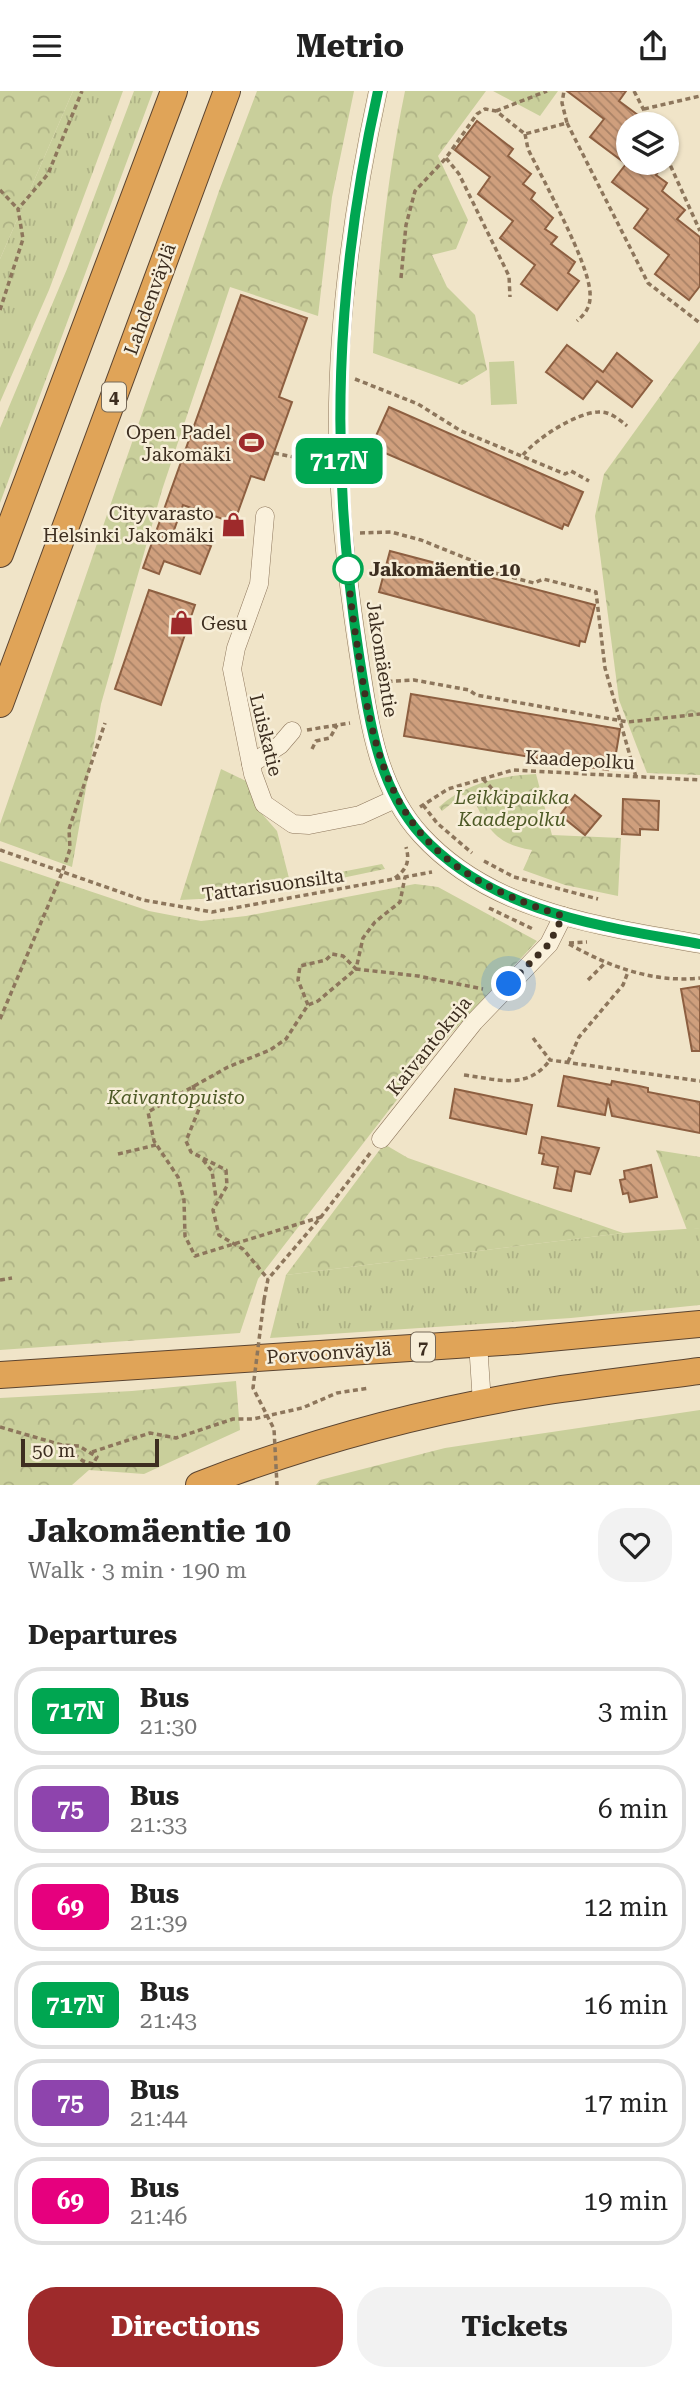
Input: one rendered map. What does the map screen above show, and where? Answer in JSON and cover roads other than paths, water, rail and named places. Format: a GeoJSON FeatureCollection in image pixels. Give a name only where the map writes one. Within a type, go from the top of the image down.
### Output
{"type":"FeatureCollection","features":[{"type":"Feature","properties":{"kind":"highway"},"geometry":{"type":"LineString","coordinates":[[0,554],[174,91]]}},
{"type":"Feature","properties":{"kind":"highway","name":"Lahdenväylä"},"geometry":{"type":"LineString","coordinates":[[0,704],[227,91]]}},
{"type":"Feature","properties":{"kind":"highway","name":"Porvoonväylä"},"geometry":{"type":"LineString","coordinates":[[0,1375],[478,1343],[700,1324]]}},
{"type":"Feature","properties":{"kind":"highway"},"geometry":{"type":"LineString","coordinates":[[200,1485],[262,1461],[350,1434],[482,1403],[700,1371]]}},
{"type":"Feature","properties":{"kind":"street","name":"Jakomäentie"},"geometry":{"type":"LineString","coordinates":[[378,91],[353,226],[340,375],[340,488],[363,685],[373,739],[395,799],[421,835],[461,869],[525,904],[563,916],[700,944]]}},
{"type":"Feature","properties":{"kind":"street","name":"Luiskatie"},"geometry":{"type":"LineString","coordinates":[[265,516],[259,584],[236,648],[232,677],[251,764],[264,804],[293,824],[327,823],[360,815],[395,799]]}},
{"type":"Feature","properties":{"kind":"street"},"geometry":{"type":"LineString","coordinates":[[251,764],[280,745],[292,731]]}},
{"type":"Feature","properties":{"kind":"street","name":"Kaivantokuja"},"geometry":{"type":"LineString","coordinates":[[381,1139],[495,998],[549,944],[563,916]]}},
{"type":"Feature","properties":{"kind":"street"},"geometry":{"type":"LineString","coordinates":[[478,1343],[482,1403]]}},
{"type":"Feature","properties":{"kind":"place","name":"Open Padel Jakomäki"},"geometry":{"type":"Point","coordinates":[251,443]}},
{"type":"Feature","properties":{"kind":"place","name":"Cityvarasto Helsinki Jakomäki"},"geometry":{"type":"Point","coordinates":[234,524]}},
{"type":"Feature","properties":{"kind":"place","name":"Jakomäentie 10"},"geometry":{"type":"Point","coordinates":[348,569]}},
{"type":"Feature","properties":{"kind":"place","name":"Gesu"},"geometry":{"type":"Point","coordinates":[181,623]}},
{"type":"Feature","properties":{"kind":"park label","name":"Leikkipaikka Kaadepolku"},"geometry":{"type":"Point","coordinates":[512,808]}},
{"type":"Feature","properties":{"kind":"park label","name":"Kaivantopuisto"},"geometry":{"type":"Point","coordinates":[176,1097]}}]}
